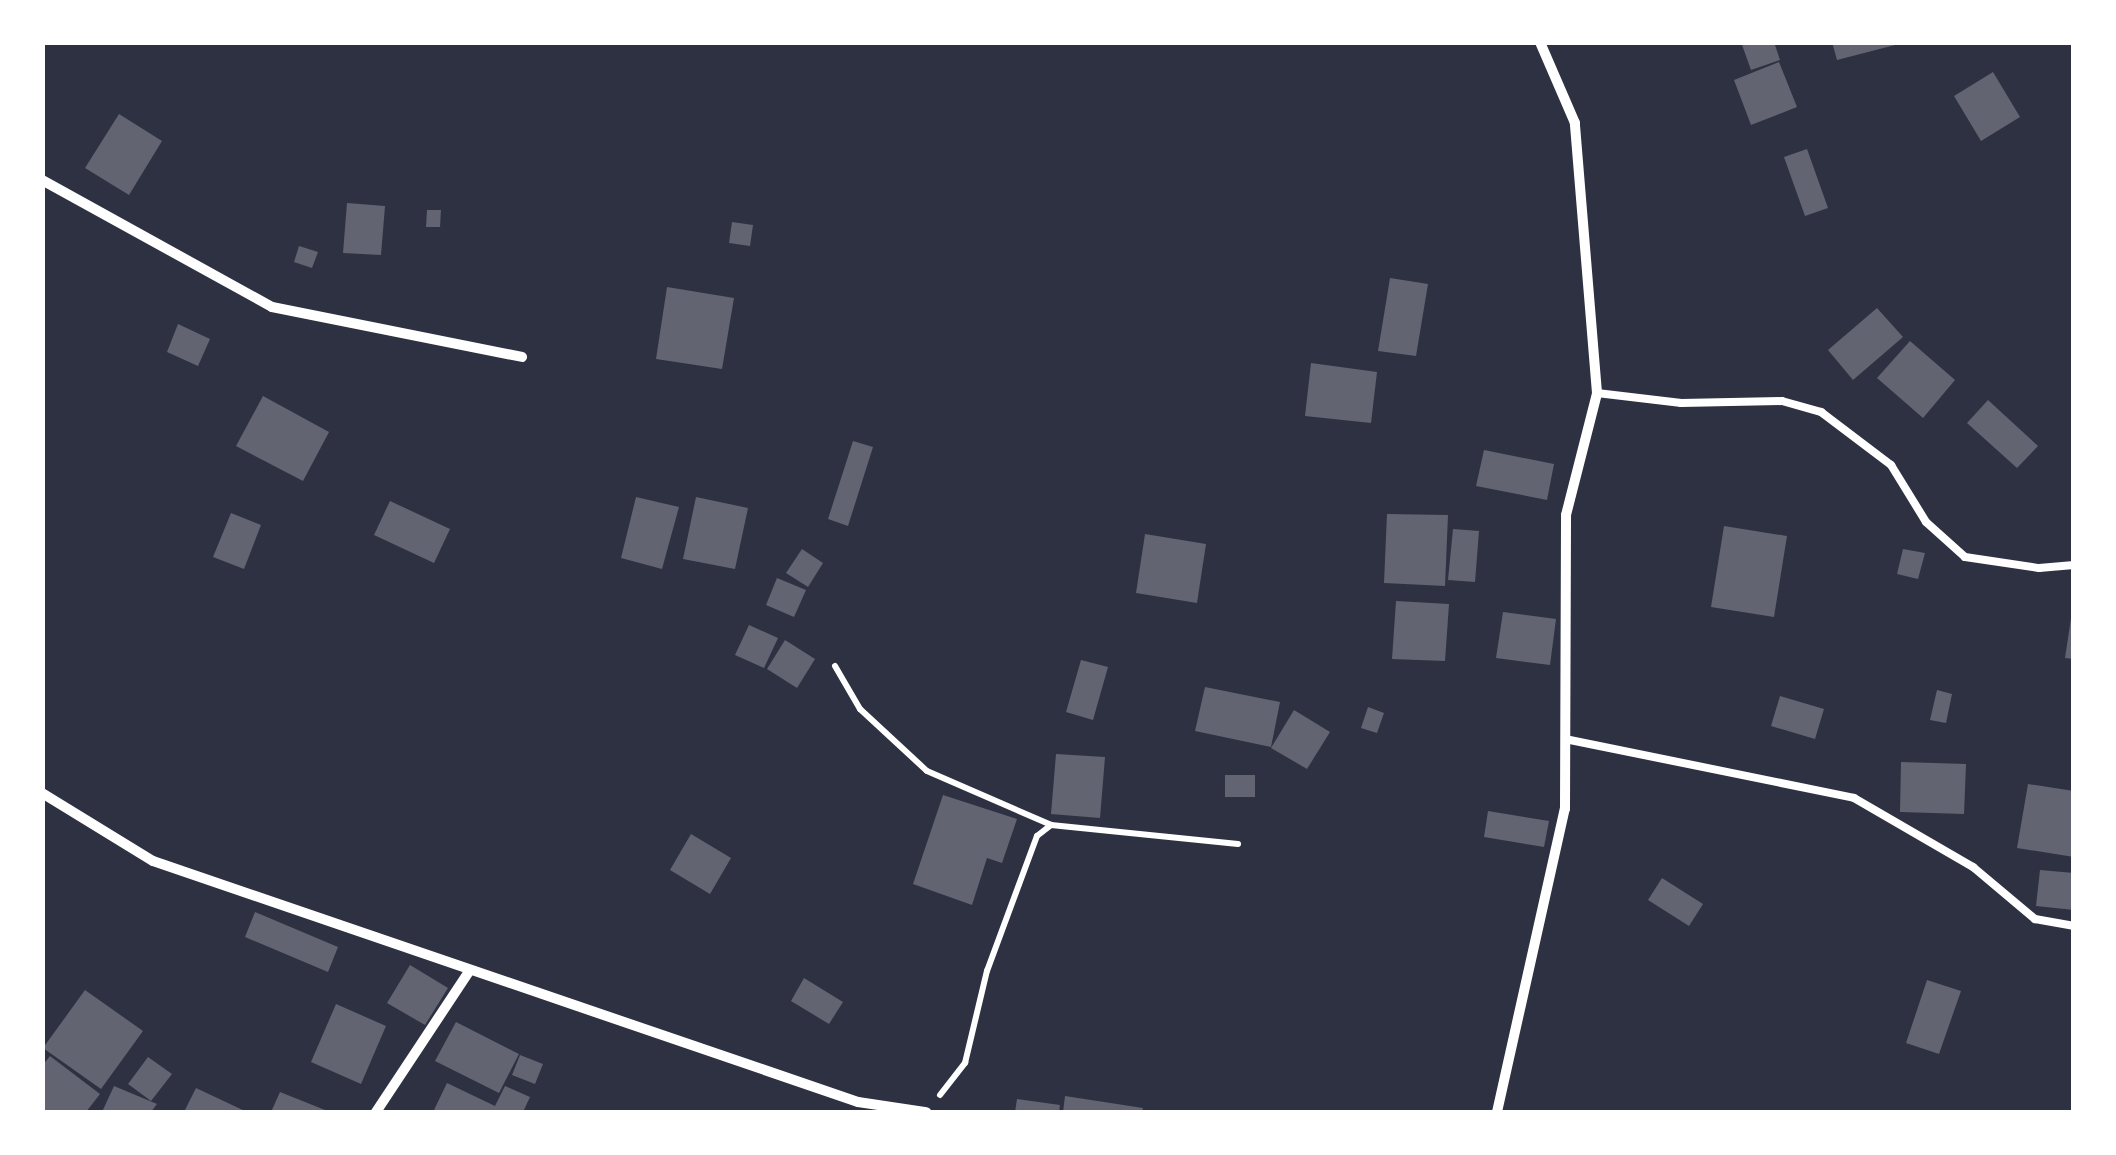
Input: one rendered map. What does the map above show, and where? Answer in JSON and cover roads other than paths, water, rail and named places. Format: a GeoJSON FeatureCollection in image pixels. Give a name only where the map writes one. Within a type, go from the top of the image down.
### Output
{"type":"FeatureCollection","features":[{"type":"Feature","properties":{"kind":"street"},"geometry":{"type":"LineString","coordinates":[[1498,1112],[1564,809],[1566,516],[1597,392],[1574,123],[1540,42]]}},
{"type":"Feature","properties":{"kind":"street"},"geometry":{"type":"LineString","coordinates":[[42,180],[272,307],[522,357]]}},
{"type":"Feature","properties":{"kind":"street"},"geometry":{"type":"LineString","coordinates":[[42,793],[153,861],[468,973],[858,1102],[926,1112]]}},
{"type":"Feature","properties":{"kind":"street"},"geometry":{"type":"LineString","coordinates":[[376,1112],[468,973]]}},
{"type":"Feature","properties":{"kind":"lane"},"geometry":{"type":"LineString","coordinates":[[1597,392],[1682,402],[1782,401],[1822,412],[1890,465],[1926,522],[1965,557],[2038,568],[2074,565]]}},
{"type":"Feature","properties":{"kind":"lane"},"geometry":{"type":"LineString","coordinates":[[1565,739],[1854,798],[1942,846],[2034,919],[2074,926]]}}]}
